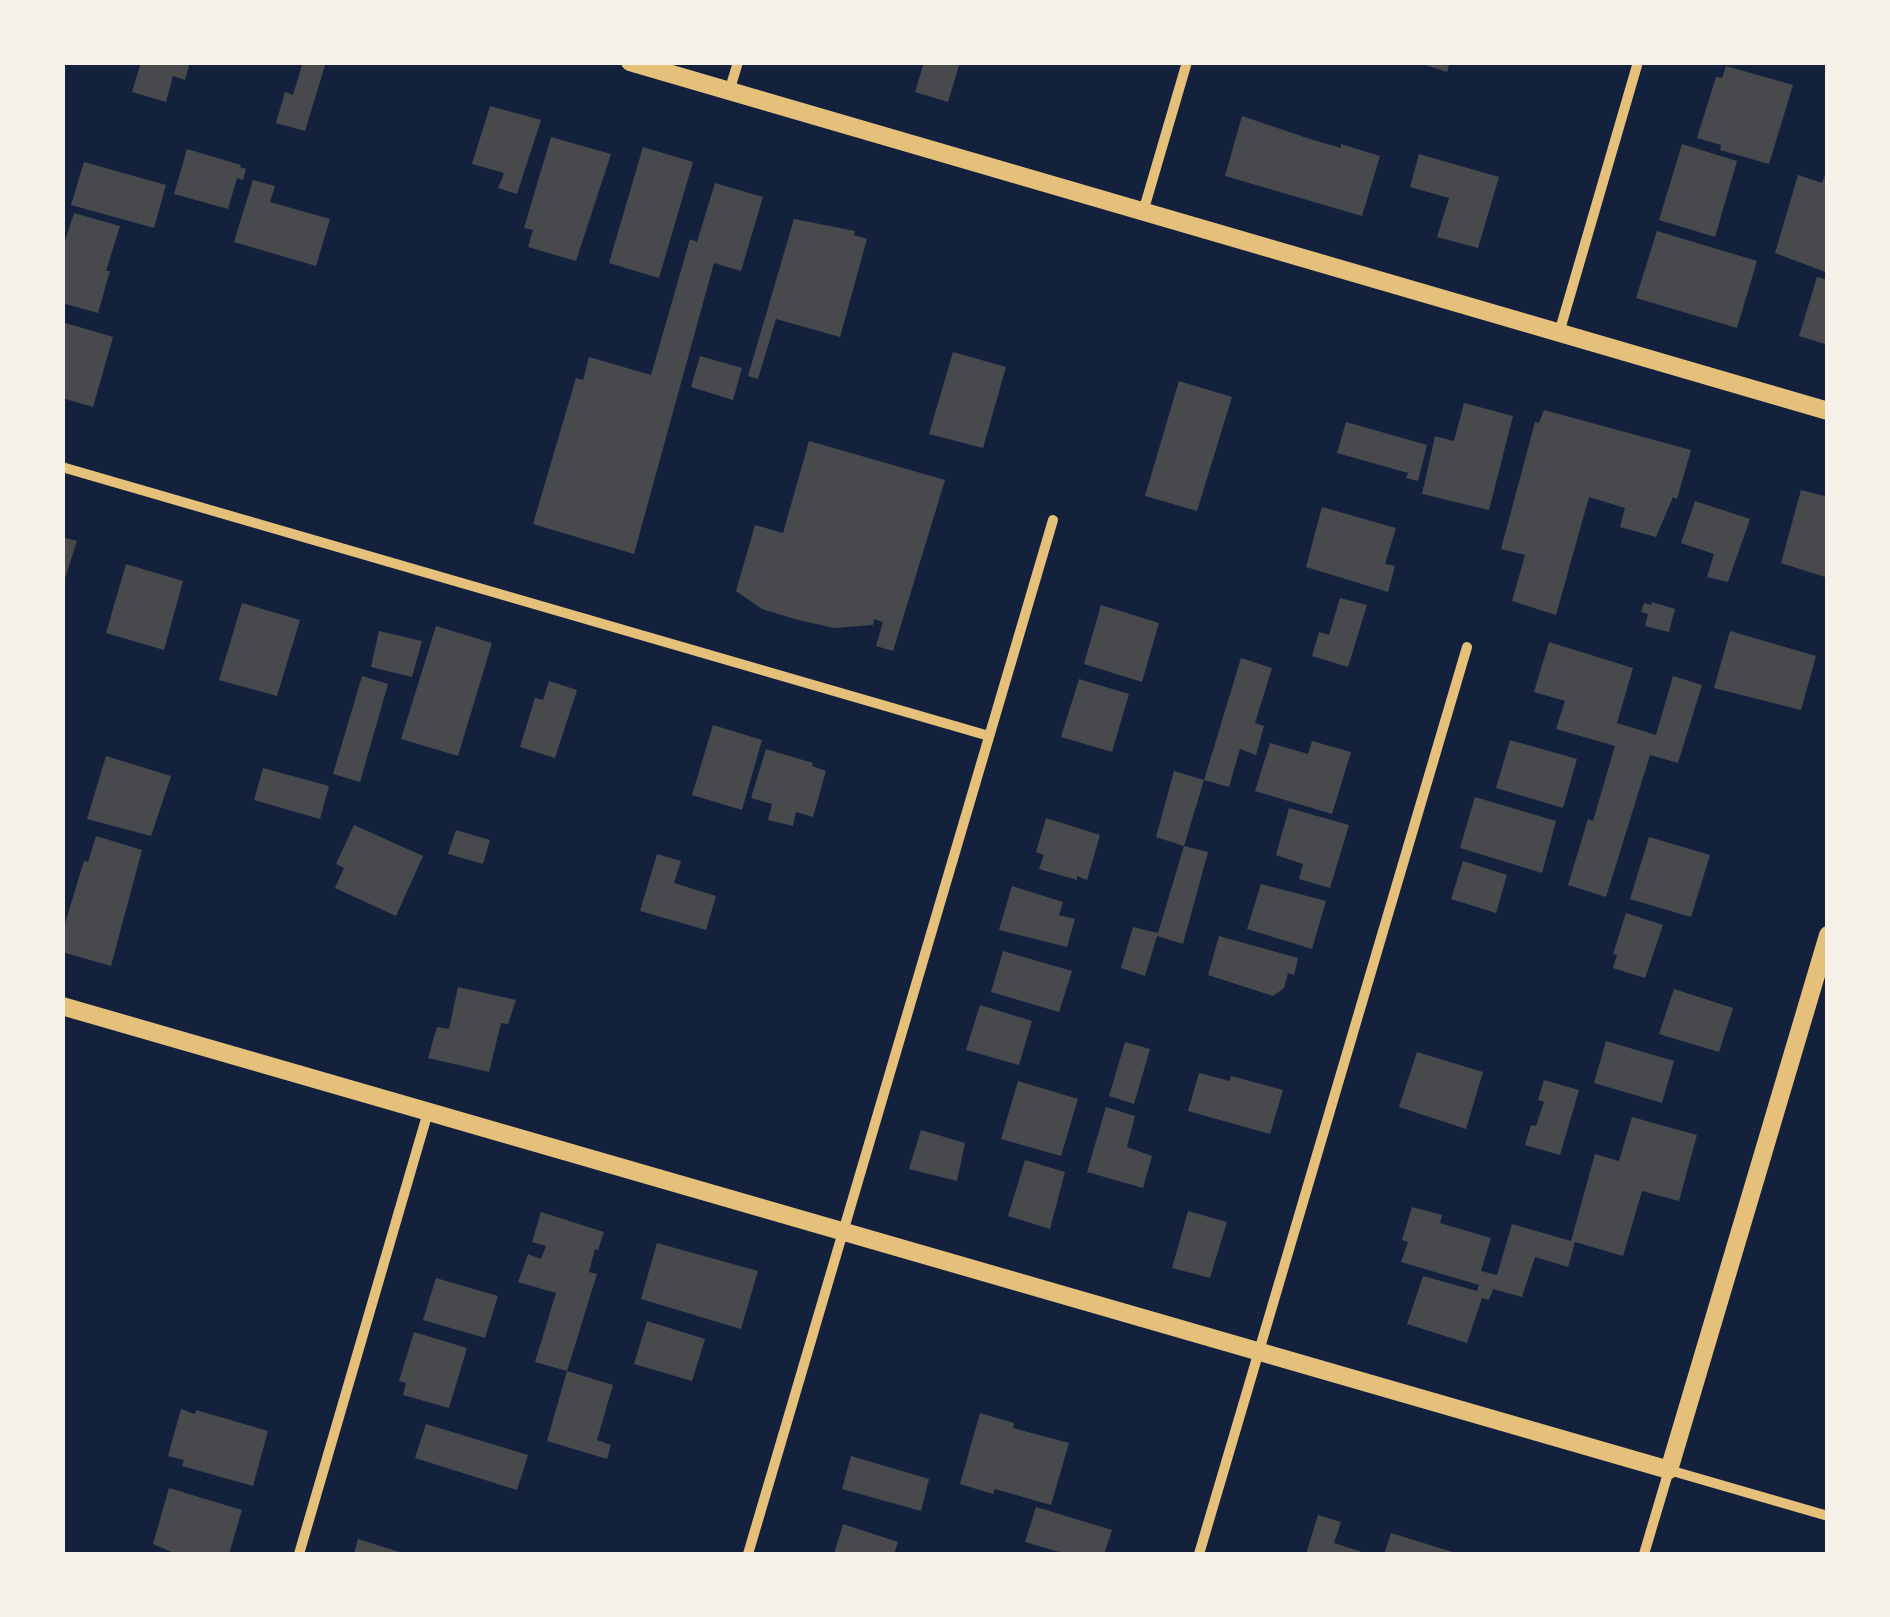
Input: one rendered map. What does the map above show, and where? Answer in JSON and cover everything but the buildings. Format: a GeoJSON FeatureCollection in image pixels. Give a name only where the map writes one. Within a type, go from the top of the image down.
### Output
{"type":"FeatureCollection","features":[{"type":"Feature","properties":{"kind":"street"},"geometry":{"type":"LineString","coordinates":[[630,62],[1828,411]]}},
{"type":"Feature","properties":{"kind":"street"},"geometry":{"type":"LineString","coordinates":[[730,92],[738,62]]}},
{"type":"Feature","properties":{"kind":"street"},"geometry":{"type":"LineString","coordinates":[[1143,212],[1187,62]]}},
{"type":"Feature","properties":{"kind":"street"},"geometry":{"type":"LineString","coordinates":[[1559,333],[1638,62]]}},
{"type":"Feature","properties":{"kind":"street"},"geometry":{"type":"LineString","coordinates":[[62,468],[989,736]]}},
{"type":"Feature","properties":{"kind":"street"},"geometry":{"type":"LineString","coordinates":[[748,1554],[1053,520]]}},
{"type":"Feature","properties":{"kind":"street"},"geometry":{"type":"LineString","coordinates":[[1199,1554],[1466,647]]}},
{"type":"Feature","properties":{"kind":"street"},"geometry":{"type":"LineString","coordinates":[[1644,1554],[1828,935]]}},
{"type":"Feature","properties":{"kind":"street"},"geometry":{"type":"LineString","coordinates":[[62,1006],[1828,1516]]}},
{"type":"Feature","properties":{"kind":"street"},"geometry":{"type":"LineString","coordinates":[[299,1554],[428,1112]]}}]}
